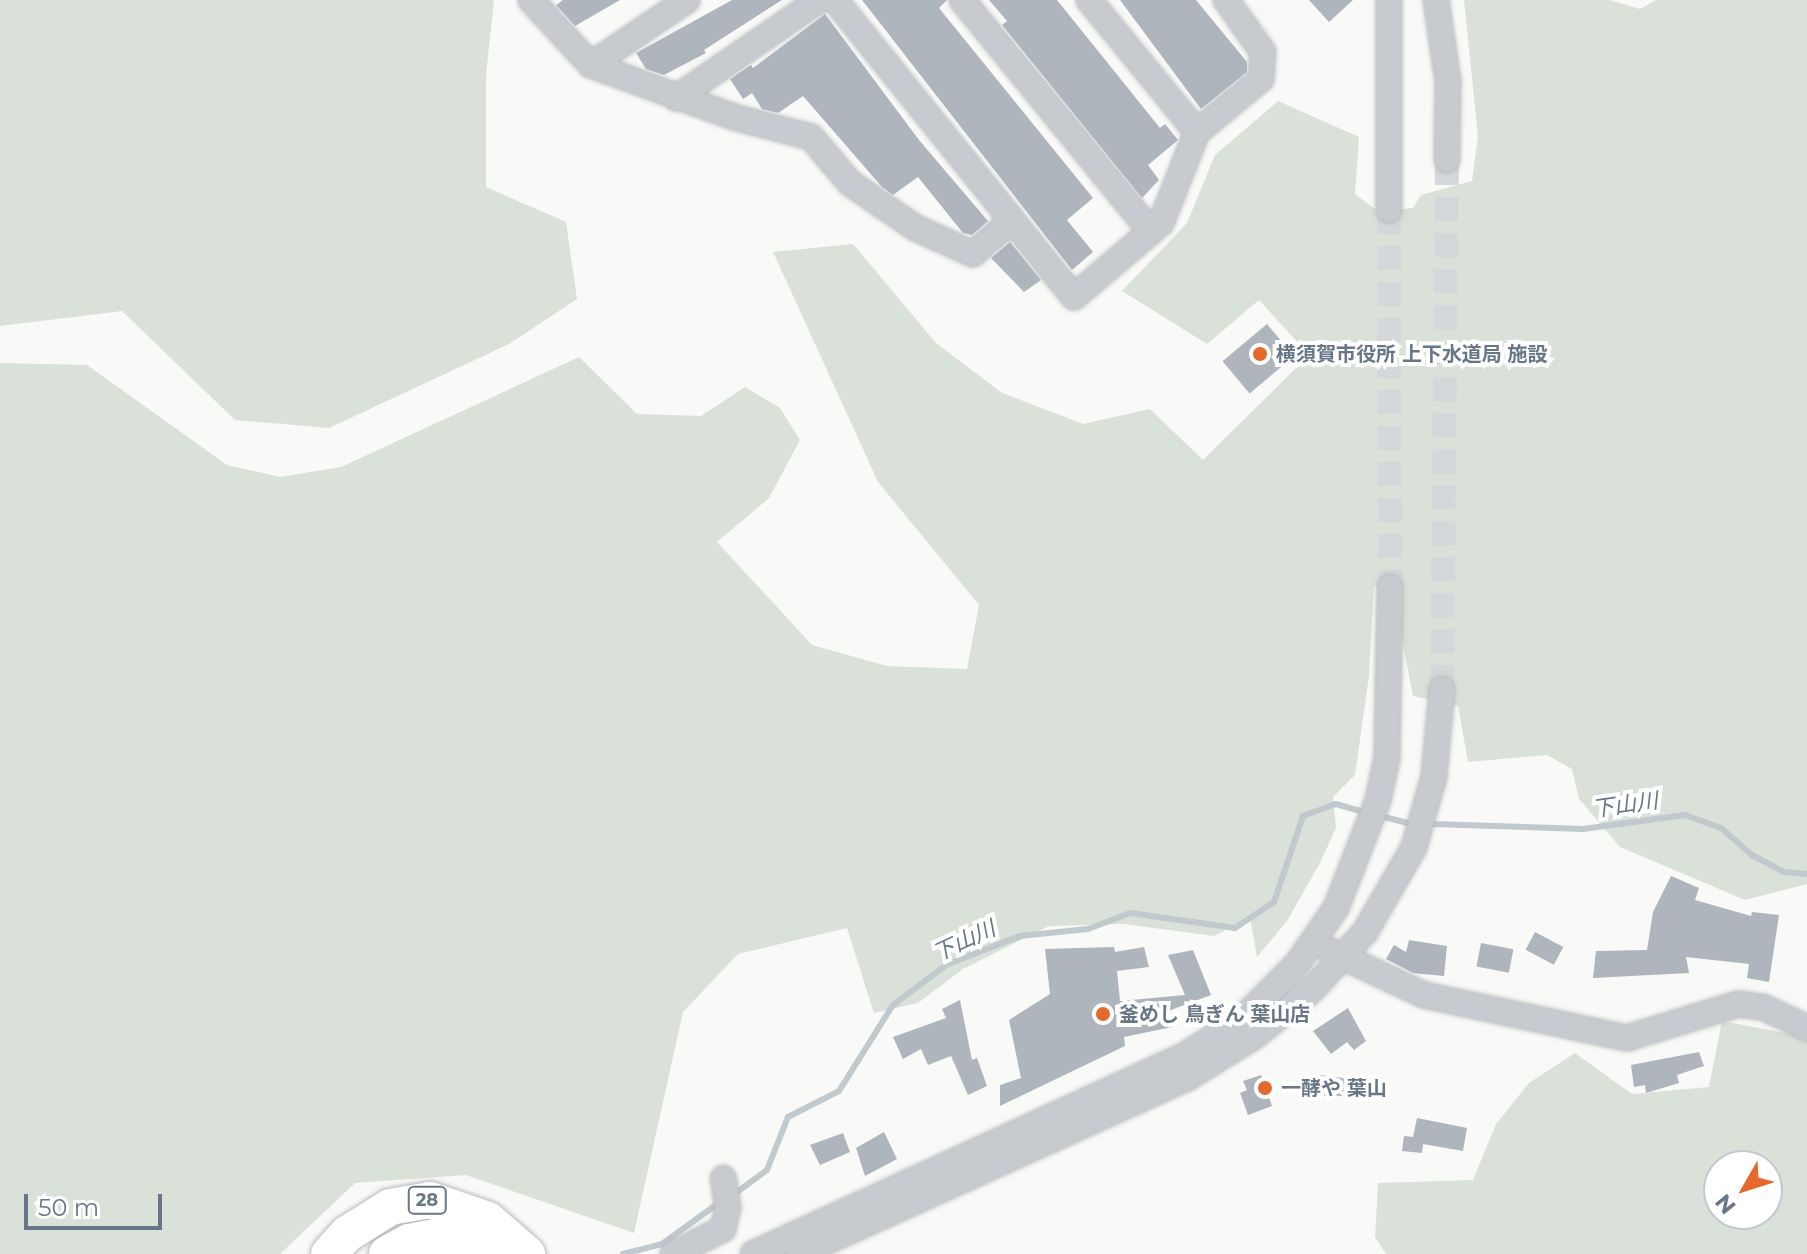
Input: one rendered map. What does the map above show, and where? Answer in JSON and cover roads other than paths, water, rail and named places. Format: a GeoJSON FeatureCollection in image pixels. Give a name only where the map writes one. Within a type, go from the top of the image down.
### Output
{"type":"FeatureCollection","features":[{"type":"Feature","properties":{"kind":"highway","name":"28"},"geometry":{"type":"LineString","coordinates":[[329,1254],[347,1234],[390,1207],[430,1200],[488,1220],[526,1254]]}},
{"type":"Feature","properties":{"kind":"highway"},"geometry":{"type":"LineString","coordinates":[[355,1254],[400,1223],[444,1219],[474,1225],[526,1254]]}},
{"type":"Feature","properties":{"kind":"highway"},"geometry":{"type":"LineString","coordinates":[[387,1254],[409,1242],[441,1236],[494,1254]]}},
{"type":"Feature","properties":{"kind":"street"},"geometry":{"type":"LineString","coordinates":[[591,65],[687,0]]}},
{"type":"Feature","properties":{"kind":"street"},"geometry":{"type":"LineString","coordinates":[[676,98],[819,0]]}},
{"type":"Feature","properties":{"kind":"street"},"geometry":{"type":"LineString","coordinates":[[835,0],[1010,222],[1074,297],[1161,223],[1197,132],[1261,79],[1263,52],[1226,0]]}},
{"type":"Feature","properties":{"kind":"street"},"geometry":{"type":"LineString","coordinates":[[962,0],[1151,232]]}},
{"type":"Feature","properties":{"kind":"street"},"geometry":{"type":"LineString","coordinates":[[1089,0],[1197,132]]}},
{"type":"Feature","properties":{"kind":"street"},"geometry":{"type":"LineString","coordinates":[[1389,0],[1389,210]]}},
{"type":"Feature","properties":{"kind":"street"},"geometry":{"type":"LineString","coordinates":[[1436,0],[1448,81],[1447,160]]}},
{"type":"Feature","properties":{"kind":"street"},"geometry":{"type":"LineString","coordinates":[[535,1],[591,65],[676,98],[811,137],[850,183],[914,227],[973,254],[1010,222]]}},
{"type":"Feature","properties":{"kind":"street"},"geometry":{"type":"LineString","coordinates":[[753,1254],[1184,1056],[1243,1018],[1317,942],[1354,870],[1381,786],[1389,710],[1390,587]]}},
{"type":"Feature","properties":{"kind":"street"},"geometry":{"type":"LineString","coordinates":[[799,1254],[1187,1078],[1284,1014],[1341,959],[1386,901],[1414,847],[1434,777],[1442,689]]}},
{"type":"Feature","properties":{"kind":"street"},"geometry":{"type":"LineString","coordinates":[[1317,942],[1341,959],[1462,1006],[1627,1038],[1738,1004],[1763,1007],[1807,1028]]}},
{"type":"Feature","properties":{"kind":"street"},"geometry":{"type":"LineString","coordinates":[[673,1254],[723,1229],[728,1208],[723,1181]]}},
{"type":"Feature","properties":{"kind":"waterway","name":"下山川"},"geometry":{"type":"LineString","coordinates":[[733,1195],[767,1170],[788,1117],[839,1091],[893,1005],[946,965],[1020,936],[1088,929],[1130,913],[1235,928],[1274,902],[1303,816],[1336,804],[1367,813]]}},
{"type":"Feature","properties":{"kind":"waterway","name":"下山川"},"geometry":{"type":"LineString","coordinates":[[1432,824],[1583,829],[1685,815],[1721,828],[1752,855],[1784,872],[1807,874]]}},
{"type":"Feature","properties":{"kind":"waterway","name":"下山川"},"geometry":{"type":"LineString","coordinates":[[1384,817],[1416,825]]}},
{"type":"Feature","properties":{"kind":"waterway","name":"下山川"},"geometry":{"type":"LineString","coordinates":[[623,1254],[662,1244],[720,1202]]}},
{"type":"Feature","properties":{"kind":"tunnel"},"geometry":{"type":"LineString","coordinates":[[1442,689],[1447,160]]}},
{"type":"Feature","properties":{"kind":"tunnel"},"geometry":{"type":"LineString","coordinates":[[1389,210],[1390,587]]}},
{"type":"Feature","properties":{"kind":"place","name":"横須賀市役所 上下水道局 施設"},"geometry":{"type":"Point","coordinates":[1260,354]}},
{"type":"Feature","properties":{"kind":"place","name":"釜めし 鳥ぎん 葉山店"},"geometry":{"type":"Point","coordinates":[1103,1014]}},
{"type":"Feature","properties":{"kind":"place","name":"一酵や 葉山"},"geometry":{"type":"Point","coordinates":[1265,1088]}}]}
